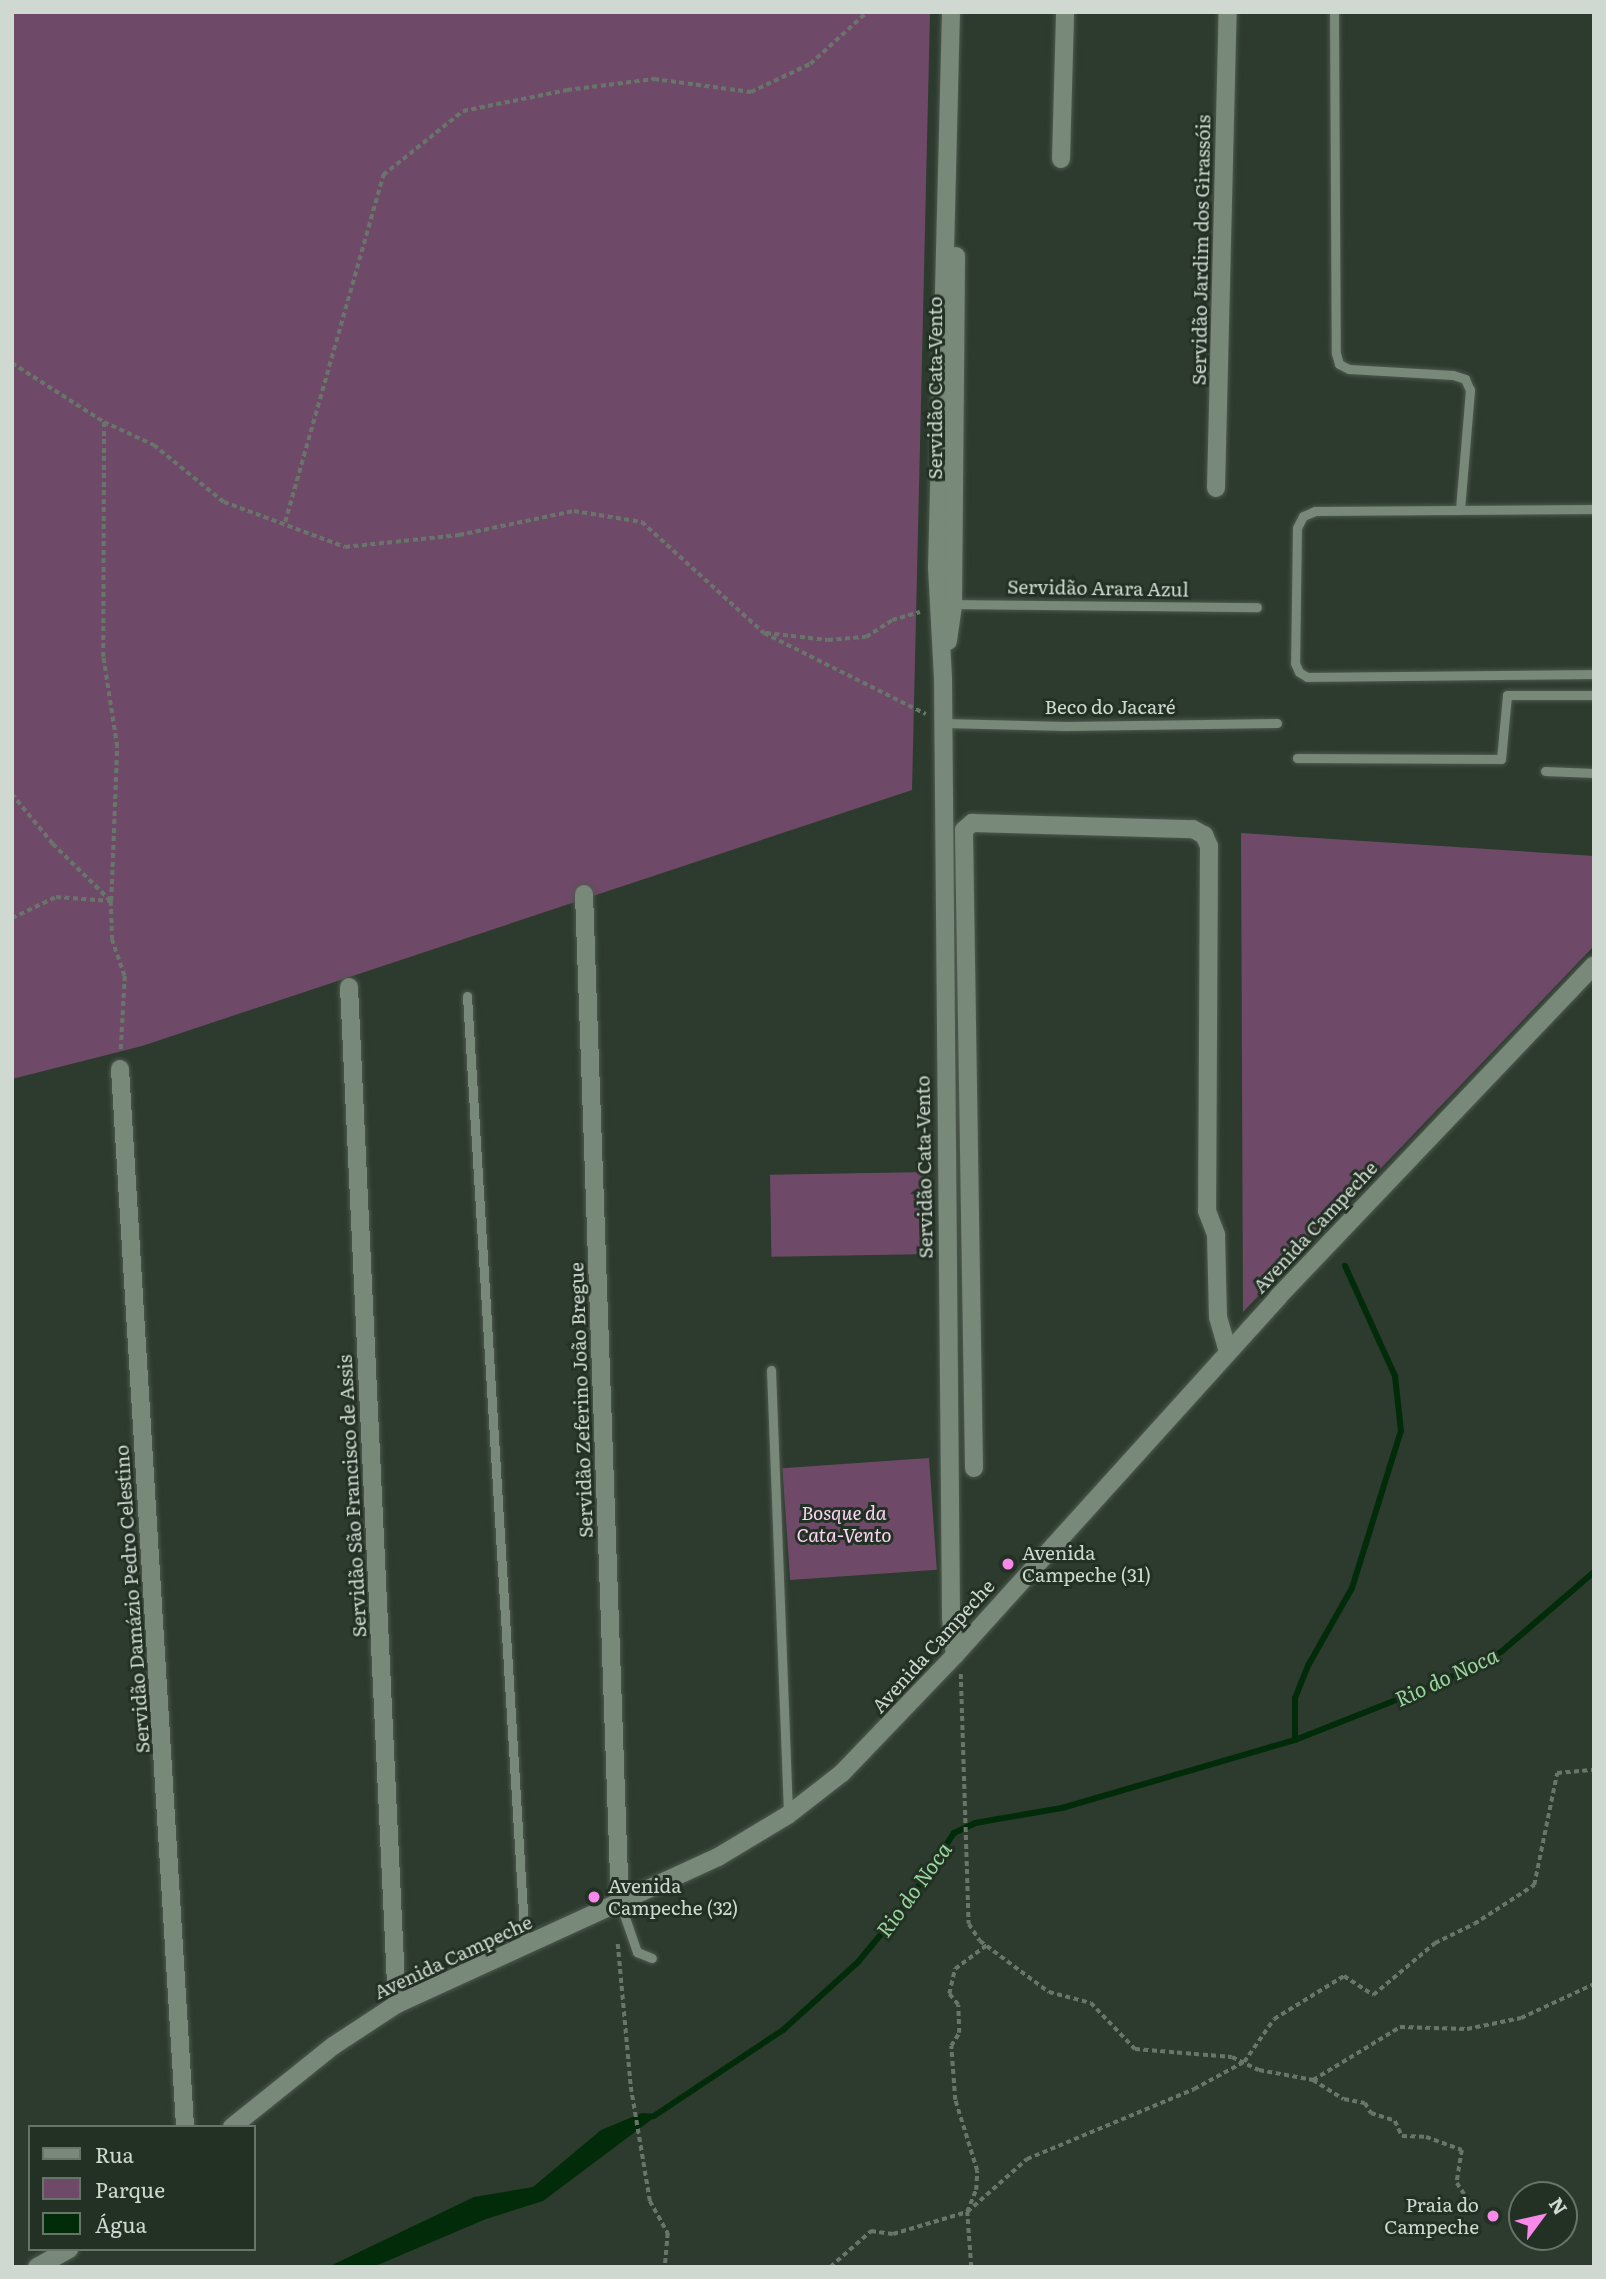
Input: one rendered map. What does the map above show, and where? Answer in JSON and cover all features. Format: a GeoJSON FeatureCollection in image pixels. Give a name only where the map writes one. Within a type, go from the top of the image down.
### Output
{"type":"FeatureCollection","features":[{"type":"Feature","properties":{"kind":"street","name":"Servidão Cata-Vento"},"geometry":{"type":"LineString","coordinates":[[951,12],[948,96],[956,173],[943,723],[951,1618],[955,1655]]}},
{"type":"Feature","properties":{"kind":"street"},"geometry":{"type":"LineString","coordinates":[[1061,159],[1065,12]]}},
{"type":"Feature","properties":{"kind":"street","name":"Servidão Jardim dos Girassóis"},"geometry":{"type":"LineString","coordinates":[[1216,488],[1228,12]]}},
{"type":"Feature","properties":{"kind":"street"},"geometry":{"type":"LineString","coordinates":[[974,1468],[964,830],[972,823],[1193,829],[1204,835],[1209,846],[1207,1211],[1216,1235],[1218,1317],[1228,1352]]}},
{"type":"Feature","properties":{"kind":"street","name":"Servidão Zeferino João Bregue"},"geometry":{"type":"LineString","coordinates":[[584,894],[617,1904]]}},
{"type":"Feature","properties":{"kind":"street","name":"Avenida Campeche"},"geometry":{"type":"LineString","coordinates":[[234,2125],[333,2046],[397,2004],[718,1857],[788,1815],[863,1753],[1228,1352],[1594,965]]}},
{"type":"Feature","properties":{"kind":"street","name":"Servidão São Francisco de Assis"},"geometry":{"type":"LineString","coordinates":[[349,987],[397,2004]]}},
{"type":"Feature","properties":{"kind":"street"},"geometry":{"type":"LineString","coordinates":[[944,1039],[968,1039]]}},
{"type":"Feature","properties":{"kind":"street","name":"Servidão Damázio Pedro Celestino"},"geometry":{"type":"LineString","coordinates":[[120,1069],[185,2125]]}},
{"type":"Feature","properties":{"kind":"street"},"geometry":{"type":"LineString","coordinates":[[37,2267],[65,2251]]}},
{"type":"Feature","properties":{"kind":"lane"},"geometry":{"type":"LineString","coordinates":[[1334,12],[1336,353],[1339,363],[1349,369],[1453,375],[1465,379],[1470,390],[1460,510]]}},
{"type":"Feature","properties":{"kind":"lane"},"geometry":{"type":"LineString","coordinates":[[1594,509],[1315,511],[1303,516],[1297,528],[1295,663],[1299,673],[1307,677],[1594,674]]}},
{"type":"Feature","properties":{"kind":"lane","name":"Servidão Arara Azul"},"geometry":{"type":"LineString","coordinates":[[946,604],[1257,607]]}},
{"type":"Feature","properties":{"kind":"lane"},"geometry":{"type":"LineString","coordinates":[[1297,758],[1501,759],[1507,695],[1594,695]]}},
{"type":"Feature","properties":{"kind":"lane","name":"Beco do Jacaré"},"geometry":{"type":"LineString","coordinates":[[943,723],[1066,726],[1277,723]]}},
{"type":"Feature","properties":{"kind":"lane"},"geometry":{"type":"LineString","coordinates":[[1545,771],[1594,773]]}},
{"type":"Feature","properties":{"kind":"lane"},"geometry":{"type":"LineString","coordinates":[[467,996],[525,1945]]}},
{"type":"Feature","properties":{"kind":"lane"},"geometry":{"type":"LineString","coordinates":[[771,1370],[788,1815]]}},
{"type":"Feature","properties":{"kind":"lane"},"geometry":{"type":"LineString","coordinates":[[617,1904],[637,1952],[652,1958]]}},
{"type":"Feature","properties":{"kind":"path"},"geometry":{"type":"LineString","coordinates":[[285,522],[327,362],[383,175],[463,111],[567,90],[654,79],[751,92],[810,64],[867,12]]}},
{"type":"Feature","properties":{"kind":"path"},"geometry":{"type":"LineString","coordinates":[[12,363],[104,422],[154,445],[224,502],[285,522],[345,547],[459,535],[575,511],[642,522],[764,633],[943,723]]}},
{"type":"Feature","properties":{"kind":"path"},"geometry":{"type":"LineString","coordinates":[[104,422],[103,657],[117,747],[112,939],[125,976],[120,1069]]}},
{"type":"Feature","properties":{"kind":"path"},"geometry":{"type":"LineString","coordinates":[[764,633],[828,640],[866,637],[892,620],[946,604]]}},
{"type":"Feature","properties":{"kind":"path"},"geometry":{"type":"LineString","coordinates":[[12,793],[53,844],[111,901]]}},
{"type":"Feature","properties":{"kind":"path"},"geometry":{"type":"LineString","coordinates":[[12,918],[56,897],[111,901]]}},
{"type":"Feature","properties":{"kind":"path"},"geometry":{"type":"LineString","coordinates":[[955,1655],[962,1677],[963,1795],[969,1924],[986,1945],[1049,1992],[1091,2003],[1135,2049],[1233,2057],[1259,2070],[1314,2080],[1344,2099],[1365,2103],[1371,2113],[1395,2121],[1402,2136],[1426,2137],[1462,2150],[1457,2183],[1470,2203]]}},
{"type":"Feature","properties":{"kind":"path"},"geometry":{"type":"LineString","coordinates":[[830,2267],[871,2231],[893,2234],[967,2212],[1027,2159],[1194,2089],[1244,2062],[1274,2018],[1344,1976],[1373,1995],[1435,1943],[1474,1924],[1534,1885],[1557,1773],[1594,1770]]}},
{"type":"Feature","properties":{"kind":"path"},"geometry":{"type":"LineString","coordinates":[[617,1904],[631,2087],[650,2201],[668,2233],[665,2267]]}},
{"type":"Feature","properties":{"kind":"path"},"geometry":{"type":"LineString","coordinates":[[971,2267],[967,2212],[976,2190],[978,2171],[955,2100],[951,2046],[959,2033],[958,2005],[949,1994],[955,1969],[986,1945]]}},
{"type":"Feature","properties":{"kind":"path"},"geometry":{"type":"LineString","coordinates":[[1314,2080],[1400,2027],[1467,2029],[1521,2018],[1594,1984]]}},
{"type":"Feature","properties":{"kind":"green space"},"geometry":{"type":"Polygon","coordinates":[[[12,12],[930,12],[912,790],[142,1046],[12,1079],[12,12]]]}},
{"type":"Feature","properties":{"kind":"green space"},"geometry":{"type":"Polygon","coordinates":[[[1241,833],[1594,856],[1594,946],[1243,1312],[1241,833]]]}},
{"type":"Feature","properties":{"kind":"green space"},"geometry":{"type":"Polygon","coordinates":[[[929,1172],[930,1254],[771,1257],[770,1175],[929,1172]]]}},
{"type":"Feature","properties":{"kind":"green space","name":"Bosque da Cata-Vento"},"geometry":{"type":"Polygon","coordinates":[[[929,1458],[937,1570],[790,1580],[782,1468],[929,1458]]]}},
{"type":"Feature","properties":{"kind":"water"},"geometry":{"type":"Polygon","coordinates":[[[642,2113],[659,2114],[543,2201],[486,2219],[373,2267],[328,2267],[474,2197],[533,2187],[601,2130],[642,2113]]]}},
{"type":"Feature","properties":{"kind":"waterway"},"geometry":{"type":"LineString","coordinates":[[1295,1740],[1295,1698],[1309,1664],[1352,1588],[1401,1431],[1395,1376],[1345,1266]]}},
{"type":"Feature","properties":{"kind":"waterway","name":"Rio do Noca"},"geometry":{"type":"LineString","coordinates":[[654,2116],[783,2030],[858,1962],[907,1903],[954,1833],[975,1823],[1062,1808],[1295,1740],[1439,1683],[1501,1652],[1594,1572]]}},
{"type":"Feature","properties":{"kind":"place","name":"Avenida Campeche (31)"},"geometry":{"type":"Point","coordinates":[1008,1564]}},
{"type":"Feature","properties":{"kind":"place","name":"Avenida Campeche (32)"},"geometry":{"type":"Point","coordinates":[594,1897]}},
{"type":"Feature","properties":{"kind":"place","name":"Praia do Campeche"},"geometry":{"type":"Point","coordinates":[1493,2216]}}]}
